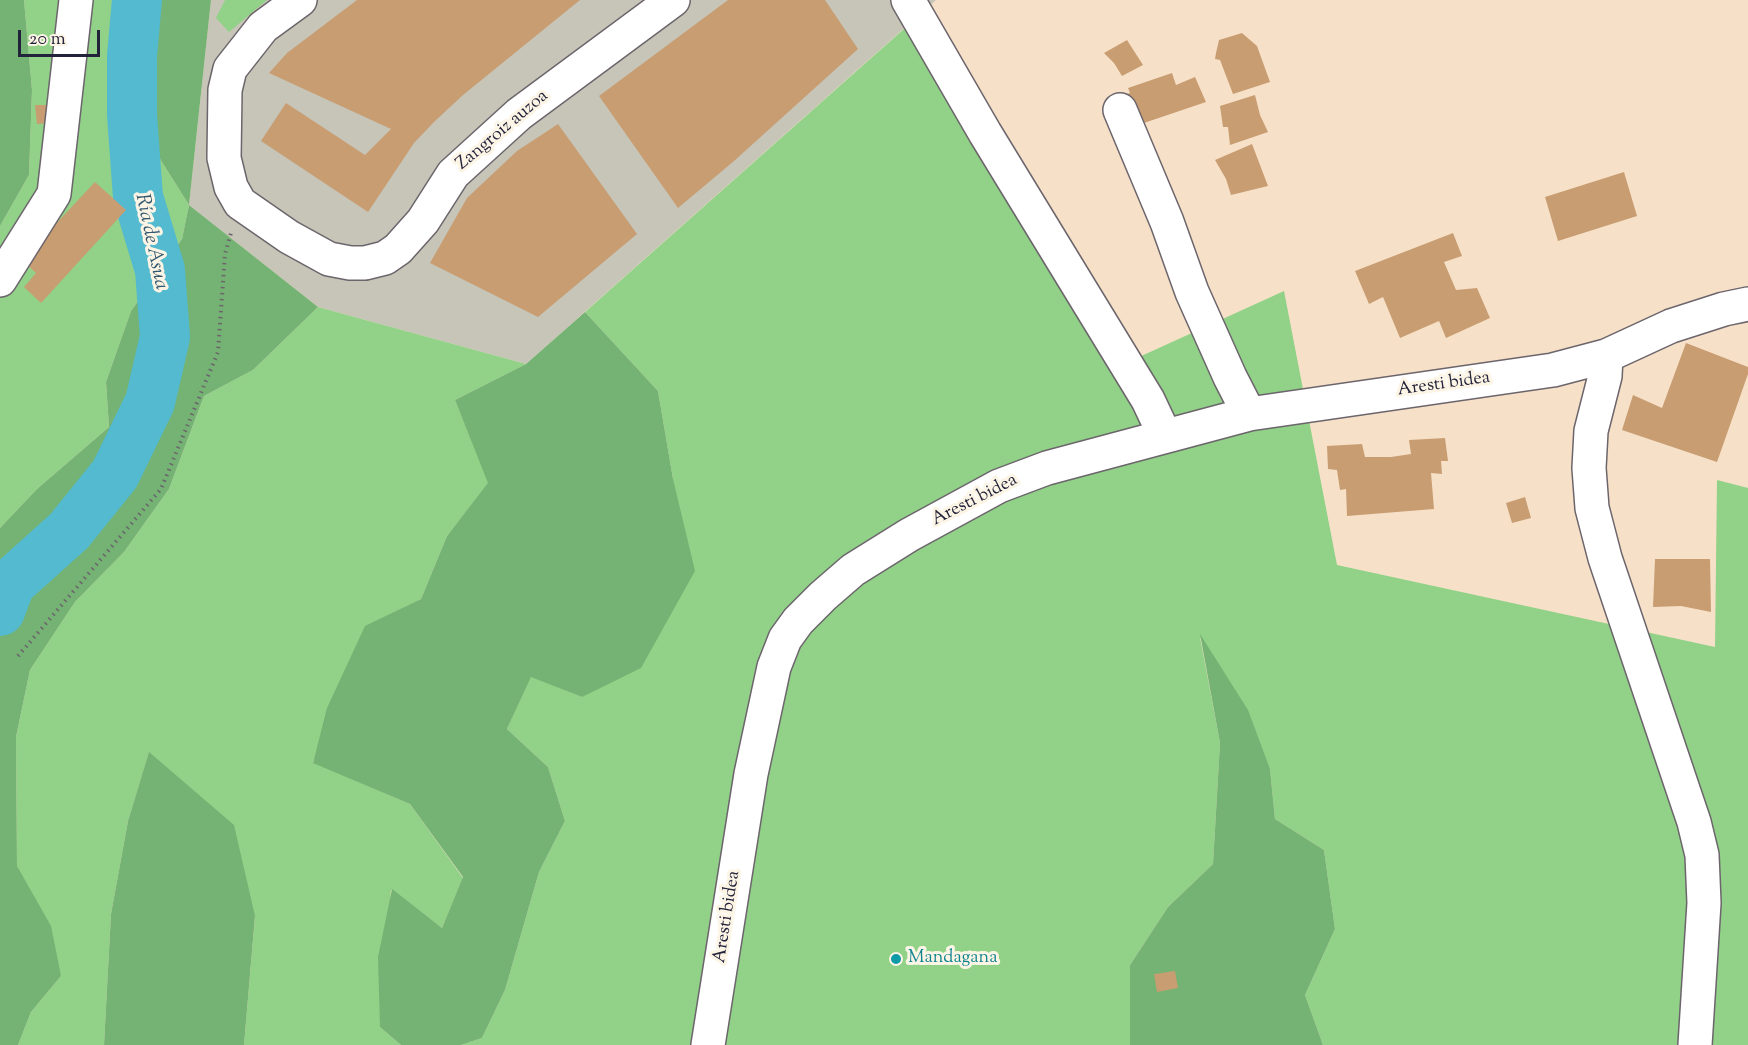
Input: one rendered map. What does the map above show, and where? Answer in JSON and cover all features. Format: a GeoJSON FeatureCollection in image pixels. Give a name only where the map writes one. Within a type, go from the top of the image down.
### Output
{"type":"FeatureCollection","features":[{"type":"Feature","properties":{"kind":"street"},"geometry":{"type":"LineString","coordinates":[[0,280],[54,194],[76,0]]}},
{"type":"Feature","properties":{"kind":"street"},"geometry":{"type":"LineString","coordinates":[[240,203],[231,187],[224,158],[225,90],[230,69],[263,27],[300,0]]}},
{"type":"Feature","properties":{"kind":"street","name":"Zangroiz auzoa"},"geometry":{"type":"LineString","coordinates":[[240,203],[279,231],[329,259],[365,263],[385,258],[398,249],[423,221],[453,174],[483,145],[519,114],[673,0]]}},
{"type":"Feature","properties":{"kind":"street"},"geometry":{"type":"LineString","coordinates":[[908,0],[985,133],[1142,390],[1165,436]]}},
{"type":"Feature","properties":{"kind":"street"},"geometry":{"type":"LineString","coordinates":[[1120,110],[1167,222],[1192,292],[1249,414]]}},
{"type":"Feature","properties":{"kind":"street","name":"Aresti bidea"},"geometry":{"type":"LineString","coordinates":[[708,1045],[751,774],[774,667],[786,639],[798,621],[853,570],[909,535],[999,486],[1047,468],[1249,414],[1553,370],[1606,356],[1671,326],[1748,304]]}},
{"type":"Feature","properties":{"kind":"street"},"geometry":{"type":"LineString","coordinates":[[1606,356],[1605,376],[1591,431],[1589,468],[1592,508],[1605,558],[1694,822],[1702,855],[1704,903],[1695,1045]]}},
{"type":"Feature","properties":{"kind":"path"},"geometry":{"type":"LineString","coordinates":[[18,656],[161,489],[218,351],[225,254],[240,203]]}},
{"type":"Feature","properties":{"kind":"shaded area"},"geometry":{"type":"Polygon","coordinates":[[[211,0],[936,0],[526,364],[318,307],[189,205],[211,0]]]}},
{"type":"Feature","properties":{"kind":"green space"},"geometry":{"type":"Polygon","coordinates":[[[0,0],[24,0],[32,90],[29,175],[0,226],[0,0]]]}},
{"type":"Feature","properties":{"kind":"green space"},"geometry":{"type":"Polygon","coordinates":[[[24,0],[150,0],[145,89],[155,151],[189,205],[182,239],[131,311],[106,382],[109,427],[37,489],[0,528],[0,226],[29,175],[32,90],[24,0]]]}},
{"type":"Feature","properties":{"kind":"green space"},"geometry":{"type":"Polygon","coordinates":[[[150,0],[211,0],[189,205],[155,151],[145,89],[150,0]]]}},
{"type":"Feature","properties":{"kind":"green space"},"geometry":{"type":"Polygon","coordinates":[[[225,0],[267,0],[229,32],[216,18],[225,0]]]}},
{"type":"Feature","properties":{"kind":"green space"},"geometry":{"type":"Polygon","coordinates":[[[905,28],[1115,368],[1284,291],[1337,565],[1715,647],[1717,480],[1748,488],[1748,1045],[1323,1045],[1305,995],[1335,929],[1324,850],[1275,819],[1270,769],[1200,637],[1220,743],[1213,864],[1168,907],[1130,965],[1130,1045],[461,1045],[482,1038],[505,990],[539,872],[565,821],[548,767],[507,729],[531,676],[582,697],[673,479],[658,391],[585,312],[905,28]]]}},
{"type":"Feature","properties":{"kind":"green space"},"geometry":{"type":"Polygon","coordinates":[[[189,205],[318,307],[253,370],[204,396],[169,489],[124,552],[75,602],[30,670],[16,737],[17,866],[51,926],[61,976],[31,1012],[18,1045],[0,1045],[0,528],[37,489],[109,427],[106,382],[131,311],[182,239],[189,205]]]}},
{"type":"Feature","properties":{"kind":"green space"},"geometry":{"type":"Polygon","coordinates":[[[318,307],[526,364],[455,400],[489,483],[447,536],[421,599],[365,627],[313,762],[410,804],[463,878],[442,928],[391,890],[380,1027],[401,1045],[244,1045],[255,917],[149,753],[128,821],[111,914],[104,1045],[18,1045],[31,1012],[61,976],[17,866],[16,737],[30,670],[75,602],[124,552],[169,489],[204,396],[253,370],[318,307]]]}},
{"type":"Feature","properties":{"kind":"green space"},"geometry":{"type":"Polygon","coordinates":[[[585,312],[658,391],[673,479],[695,571],[641,668],[582,697],[531,677],[507,729],[548,767],[565,821],[539,872],[505,990],[482,1038],[461,1045],[401,1045],[380,1027],[378,957],[392,889],[442,928],[463,877],[410,804],[313,763],[327,708],[365,626],[421,599],[447,536],[488,483],[455,400],[526,364],[585,312]]]}},
{"type":"Feature","properties":{"kind":"green space"},"geometry":{"type":"Polygon","coordinates":[[[1200,634],[1248,710],[1270,769],[1275,819],[1324,850],[1335,929],[1305,995],[1323,1045],[1130,1045],[1130,965],[1168,907],[1213,864],[1220,743],[1200,634]]]}},
{"type":"Feature","properties":{"kind":"green space"},"geometry":{"type":"Polygon","coordinates":[[[149,752],[234,825],[255,916],[244,1045],[104,1045],[111,914],[128,821],[149,752]]]}},
{"type":"Feature","properties":{"kind":"building"},"geometry":{"type":"Polygon","coordinates":[[[357,0],[580,0],[463,95],[434,122],[414,143],[368,212],[261,141],[286,103],[365,155],[391,129],[269,73],[287,53],[357,0]]]}},
{"type":"Feature","properties":{"kind":"building"},"geometry":{"type":"Polygon","coordinates":[[[728,0],[825,0],[858,49],[734,161],[678,208],[599,96],[728,0]]]}},
{"type":"Feature","properties":{"kind":"building"},"geometry":{"type":"Polygon","coordinates":[[[1242,33],[1257,46],[1270,82],[1233,94],[1220,60],[1215,59],[1219,40],[1242,33]]]}},
{"type":"Feature","properties":{"kind":"building"},"geometry":{"type":"Polygon","coordinates":[[[1127,40],[1143,65],[1122,76],[1104,53],[1127,40]]]}},
{"type":"Feature","properties":{"kind":"building"},"geometry":{"type":"Polygon","coordinates":[[[1172,73],[1176,85],[1195,77],[1206,102],[1141,124],[1123,95],[1130,93],[1128,88],[1172,73]]]}},
{"type":"Feature","properties":{"kind":"building"},"geometry":{"type":"Polygon","coordinates":[[[1255,95],[1260,115],[1268,132],[1230,145],[1228,127],[1223,127],[1220,106],[1255,95]]]}},
{"type":"Feature","properties":{"kind":"building"},"geometry":{"type":"Polygon","coordinates":[[[35,105],[50,105],[51,123],[37,124],[35,105]]]}},
{"type":"Feature","properties":{"kind":"building"},"geometry":{"type":"Polygon","coordinates":[[[558,124],[637,234],[538,317],[430,263],[467,198],[517,151],[558,124]]]}},
{"type":"Feature","properties":{"kind":"building"},"geometry":{"type":"Polygon","coordinates":[[[1252,144],[1268,186],[1231,195],[1226,179],[1215,160],[1252,144]]]}},
{"type":"Feature","properties":{"kind":"building"},"geometry":{"type":"Polygon","coordinates":[[[1624,172],[1637,216],[1558,241],[1545,197],[1624,172]]]}},
{"type":"Feature","properties":{"kind":"building"},"geometry":{"type":"Polygon","coordinates":[[[95,182],[126,210],[41,303],[24,287],[36,273],[22,260],[95,182]]]}},
{"type":"Feature","properties":{"kind":"building"},"geometry":{"type":"Polygon","coordinates":[[[1453,233],[1462,256],[1444,262],[1456,290],[1477,288],[1490,318],[1446,338],[1439,321],[1400,338],[1383,297],[1369,304],[1355,271],[1453,233]]]}},
{"type":"Feature","properties":{"kind":"building"},"geometry":{"type":"Polygon","coordinates":[[[1686,343],[1748,367],[1748,374],[1717,462],[1622,430],[1633,395],[1662,408],[1686,343]]]}},
{"type":"Feature","properties":{"kind":"building"},"geometry":{"type":"Polygon","coordinates":[[[1445,438],[1448,461],[1441,461],[1442,474],[1431,473],[1434,509],[1347,516],[1346,489],[1340,490],[1337,470],[1328,469],[1327,446],[1362,444],[1365,457],[1391,457],[1411,454],[1409,440],[1445,438]]]}},
{"type":"Feature","properties":{"kind":"building"},"geometry":{"type":"Polygon","coordinates":[[[1525,497],[1531,518],[1512,523],[1506,503],[1525,497]]]}},
{"type":"Feature","properties":{"kind":"building"},"geometry":{"type":"Polygon","coordinates":[[[1655,559],[1710,559],[1711,612],[1681,606],[1653,607],[1655,559]]]}},
{"type":"Feature","properties":{"kind":"building"},"geometry":{"type":"Polygon","coordinates":[[[1175,971],[1178,988],[1157,992],[1154,974],[1175,971]]]}},
{"type":"Feature","properties":{"kind":"waterway","name":"Ría de Asua"},"geometry":{"type":"LineString","coordinates":[[0,611],[10,584],[69,531],[115,474],[150,402],[165,337],[160,270],[138,197],[132,115],[132,56],[137,0]]}},
{"type":"Feature","properties":{"kind":"place","name":"Mandagana"},"geometry":{"type":"Point","coordinates":[896,959]}}]}
